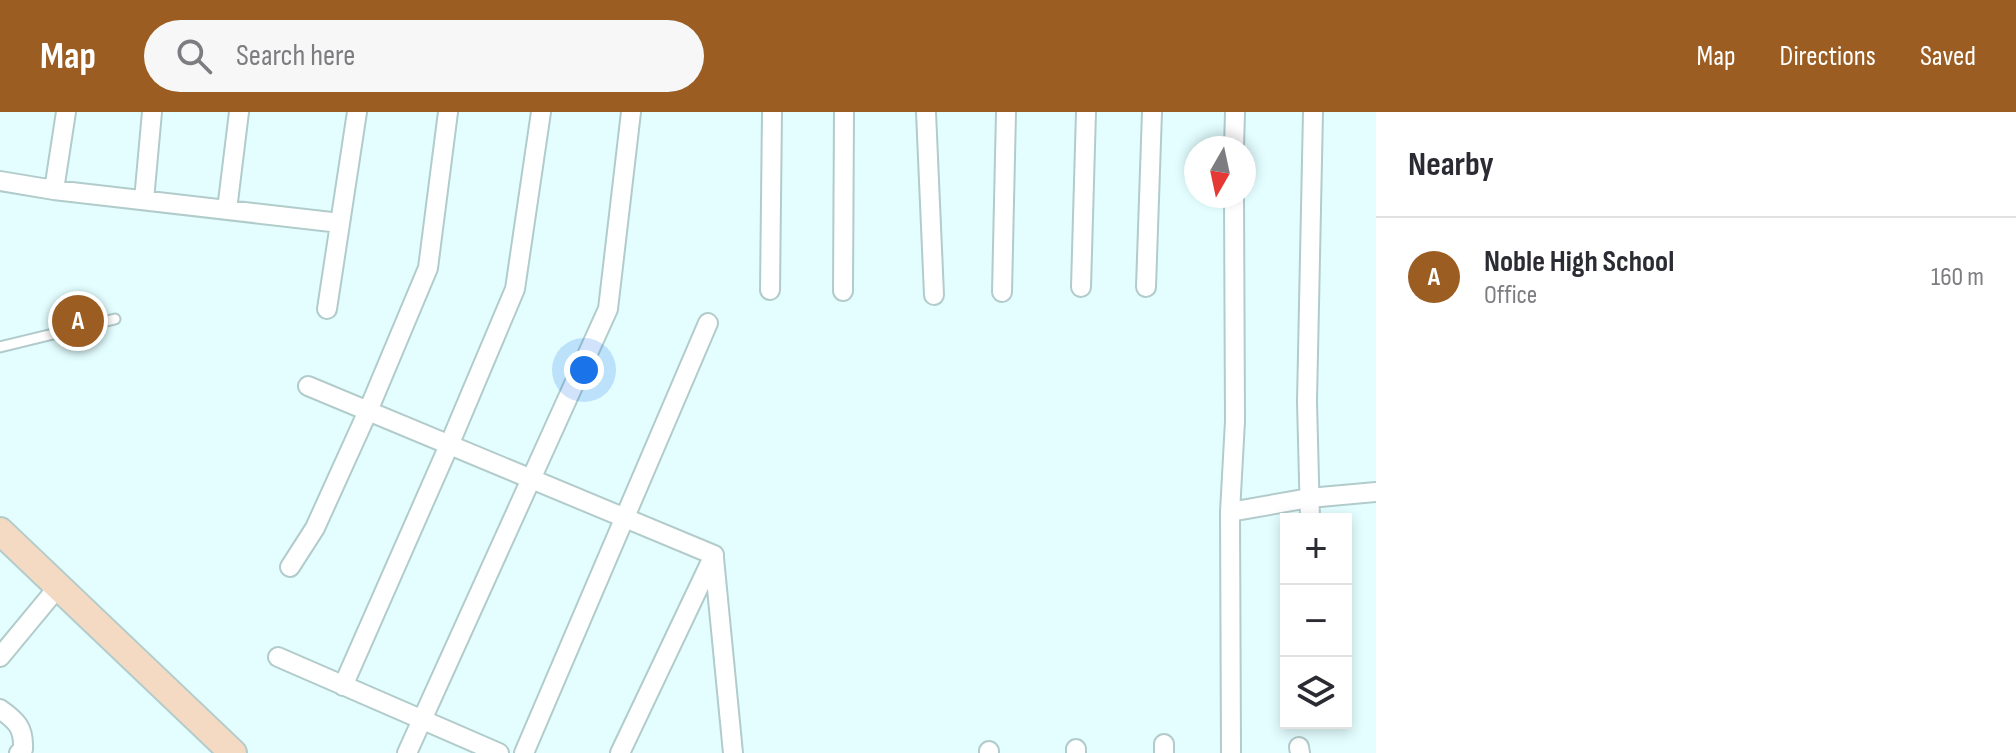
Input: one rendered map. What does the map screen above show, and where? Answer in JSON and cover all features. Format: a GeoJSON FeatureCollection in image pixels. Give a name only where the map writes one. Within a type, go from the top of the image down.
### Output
{"type":"FeatureCollection","features":[{"type":"Feature","properties":{"kind":"street"},"geometry":{"type":"LineString","coordinates":[[54,190],[66,112]]}},
{"type":"Feature","properties":{"kind":"street"},"geometry":{"type":"LineString","coordinates":[[144,200],[152,112]]}},
{"type":"Feature","properties":{"kind":"street"},"geometry":{"type":"LineString","coordinates":[[227,210],[239,112]]}},
{"type":"Feature","properties":{"kind":"street"},"geometry":{"type":"LineString","coordinates":[[327,309],[357,112]]}},
{"type":"Feature","properties":{"kind":"street"},"geometry":{"type":"LineString","coordinates":[[290,567],[315,528],[428,268],[448,112]]}},
{"type":"Feature","properties":{"kind":"street"},"geometry":{"type":"LineString","coordinates":[[343,686],[515,289],[541,112]]}},
{"type":"Feature","properties":{"kind":"street"},"geometry":{"type":"LineString","coordinates":[[407,753],[608,309],[631,112]]}},
{"type":"Feature","properties":{"kind":"street"},"geometry":{"type":"LineString","coordinates":[[770,290],[772,112]]}},
{"type":"Feature","properties":{"kind":"street"},"geometry":{"type":"LineString","coordinates":[[843,291],[844,112]]}},
{"type":"Feature","properties":{"kind":"street"},"geometry":{"type":"LineString","coordinates":[[926,112],[934,295]]}},
{"type":"Feature","properties":{"kind":"street"},"geometry":{"type":"LineString","coordinates":[[1002,292],[1006,112]]}},
{"type":"Feature","properties":{"kind":"street"},"geometry":{"type":"LineString","coordinates":[[1081,287],[1086,112]]}},
{"type":"Feature","properties":{"kind":"street"},"geometry":{"type":"LineString","coordinates":[[1146,287],[1152,112]]}},
{"type":"Feature","properties":{"kind":"street"},"geometry":{"type":"LineString","coordinates":[[1234,136],[1235,112]]}},
{"type":"Feature","properties":{"kind":"street"},"geometry":{"type":"LineString","coordinates":[[1310,513],[1307,393],[1313,112]]}},
{"type":"Feature","properties":{"kind":"street"},"geometry":{"type":"LineString","coordinates":[[0,181],[340,223]]}},
{"type":"Feature","properties":{"kind":"street"},"geometry":{"type":"LineString","coordinates":[[1231,753],[1234,208]]}},
{"type":"Feature","properties":{"kind":"street"},"geometry":{"type":"LineString","coordinates":[[524,753],[708,323]]}},
{"type":"Feature","properties":{"kind":"street"},"geometry":{"type":"LineString","coordinates":[[308,386],[450,443],[623,520],[714,555]]}},
{"type":"Feature","properties":{"kind":"street"},"geometry":{"type":"LineString","coordinates":[[1230,512],[1309,498],[1376,492]]}},
{"type":"Feature","properties":{"kind":"street"},"geometry":{"type":"LineString","coordinates":[[0,531],[233,753]]}},
{"type":"Feature","properties":{"kind":"street"},"geometry":{"type":"LineString","coordinates":[[620,753],[714,555]]}},
{"type":"Feature","properties":{"kind":"street"},"geometry":{"type":"LineString","coordinates":[[714,555],[733,753]]}},
{"type":"Feature","properties":{"kind":"street"},"geometry":{"type":"LineString","coordinates":[[0,657],[58,587]]}},
{"type":"Feature","properties":{"kind":"street"},"geometry":{"type":"LineString","coordinates":[[278,657],[499,753]]}},
{"type":"Feature","properties":{"kind":"street"},"geometry":{"type":"LineString","coordinates":[[0,709],[16,721],[24,732],[23,749],[19,753]]}},
{"type":"Feature","properties":{"kind":"lane"},"geometry":{"type":"LineString","coordinates":[[0,347],[115,319]]}},
{"type":"Feature","properties":{"kind":"place","name":"Noble High School"},"geometry":{"type":"Point","coordinates":[78,321]}}]}
